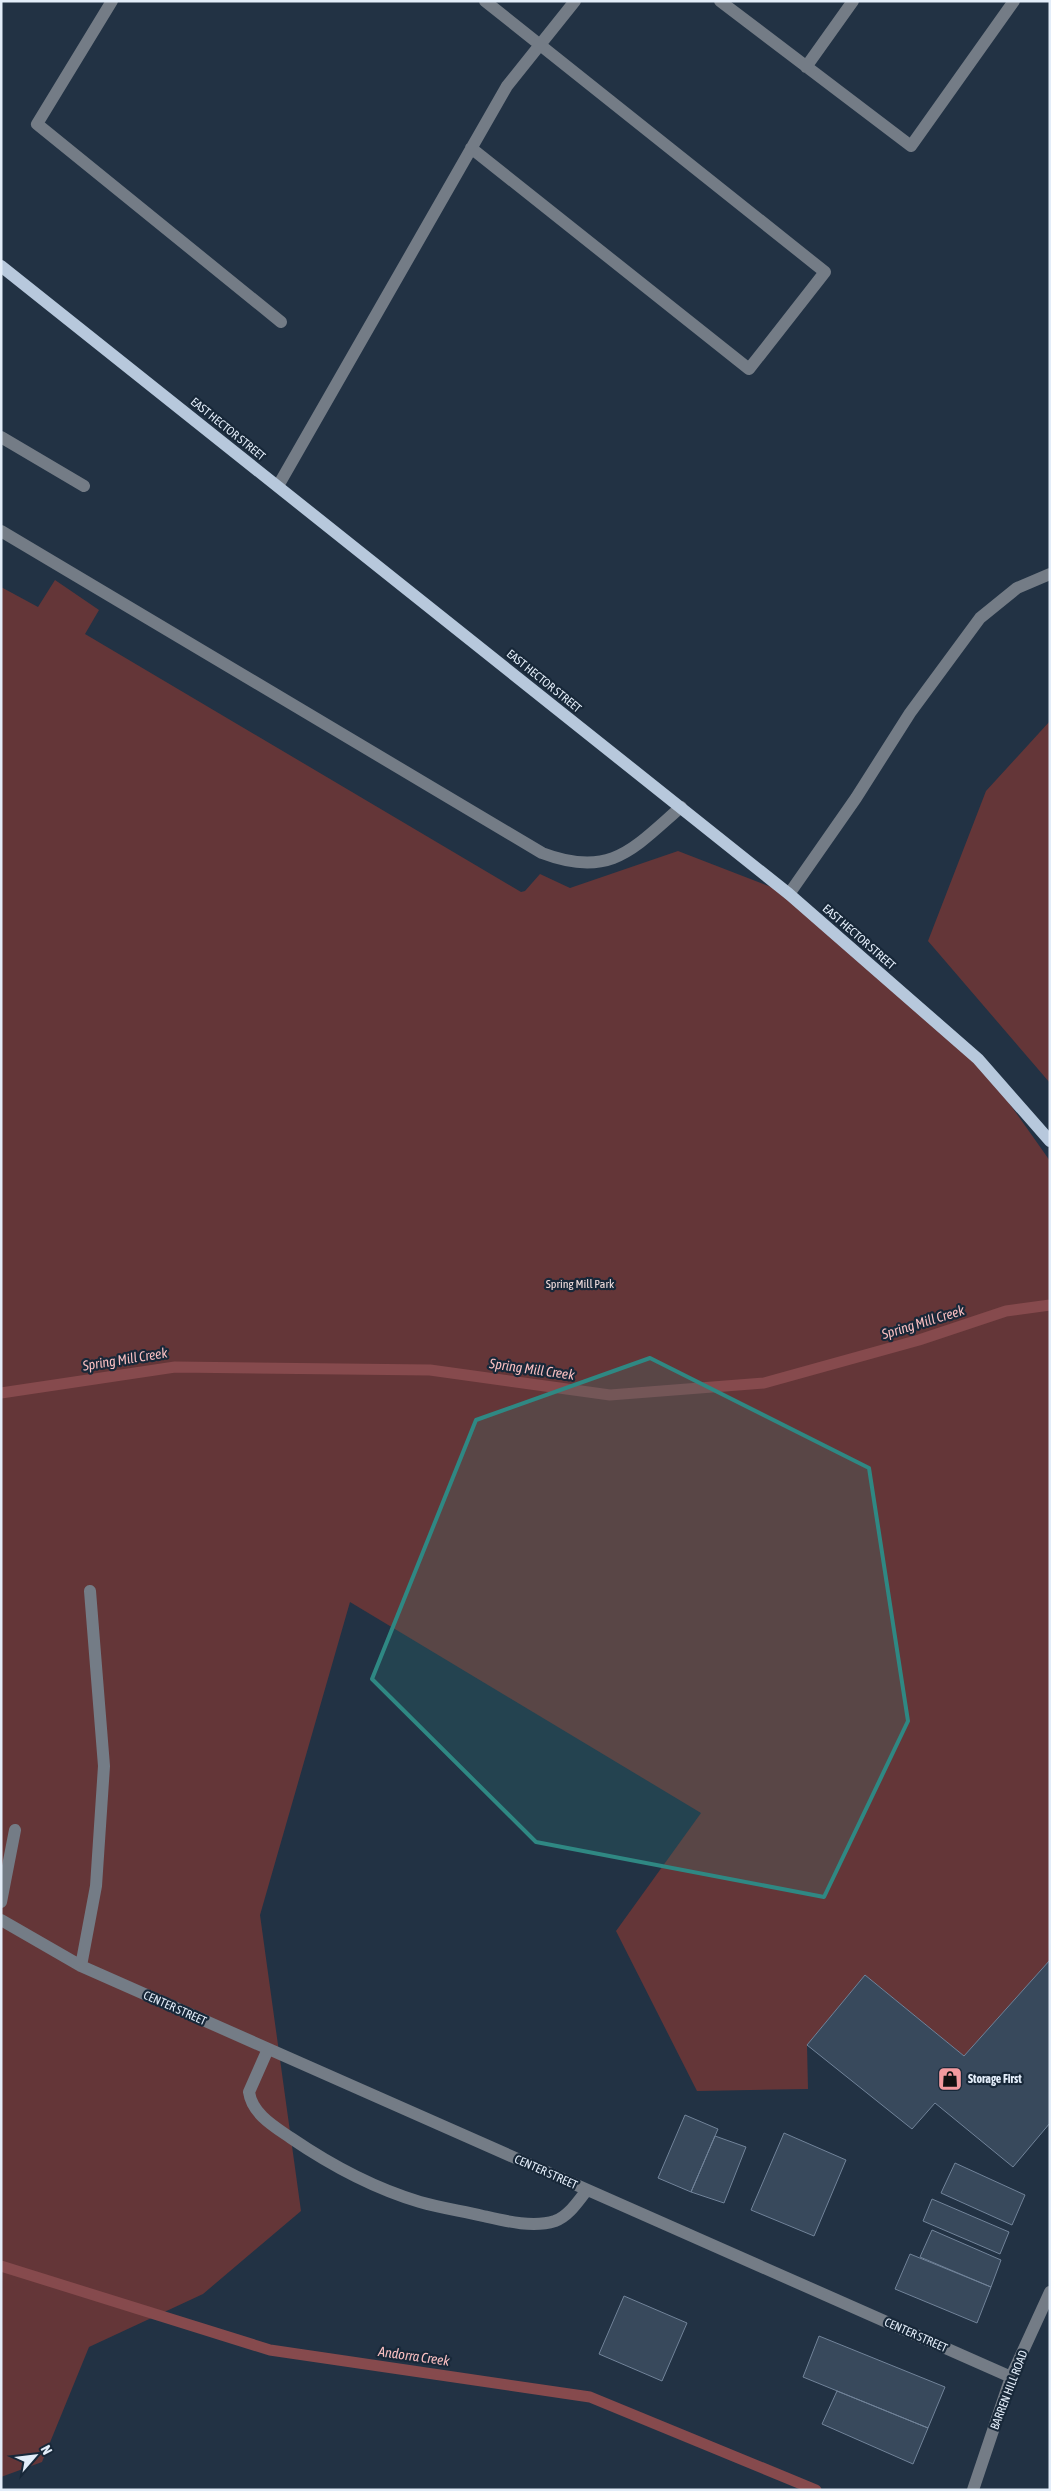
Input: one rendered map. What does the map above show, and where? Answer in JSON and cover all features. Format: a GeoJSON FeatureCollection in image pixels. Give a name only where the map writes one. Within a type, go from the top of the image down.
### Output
{"type":"FeatureCollection","features":[{"type":"Feature","properties":{"kind":"main road","name":"EAST HECTOR STREET"},"geometry":{"type":"LineString","coordinates":[[1,266],[789,894],[978,1059],[1050,1141]]}},
{"type":"Feature","properties":{"kind":"street"},"geometry":{"type":"LineString","coordinates":[[112,1],[37,124],[281,322]]}},
{"type":"Feature","properties":{"kind":"street"},"geometry":{"type":"LineString","coordinates":[[471,148],[749,369],[825,272],[485,1]]}},
{"type":"Feature","properties":{"kind":"street"},"geometry":{"type":"LineString","coordinates":[[278,486],[507,86],[575,1]]}},
{"type":"Feature","properties":{"kind":"street"},"geometry":{"type":"LineString","coordinates":[[720,1],[911,146],[1014,1]]}},
{"type":"Feature","properties":{"kind":"street"},"geometry":{"type":"LineString","coordinates":[[806,67],[853,1]]}},
{"type":"Feature","properties":{"kind":"street"},"geometry":{"type":"LineString","coordinates":[[1,437],[84,486]]}},
{"type":"Feature","properties":{"kind":"street"},"geometry":{"type":"LineString","coordinates":[[1,531],[542,853],[566,862],[606,861],[631,851],[680,807]]}},
{"type":"Feature","properties":{"kind":"street"},"geometry":{"type":"LineString","coordinates":[[789,894],[856,798],[910,713],[980,618],[1017,588],[1050,574]]}},
{"type":"Feature","properties":{"kind":"street"},"geometry":{"type":"LineString","coordinates":[[80,1966],[96,1886],[104,1766],[90,1591]]}},
{"type":"Feature","properties":{"kind":"street"},"geometry":{"type":"LineString","coordinates":[[1,1902],[15,1830]]}},
{"type":"Feature","properties":{"kind":"street","name":"CENTER STREET"},"geometry":{"type":"LineString","coordinates":[[1,1920],[80,1966],[1011,2377]]}},
{"type":"Feature","properties":{"kind":"street"},"geometry":{"type":"LineString","coordinates":[[268,2050],[248,2092],[254,2107],[272,2125],[305,2148],[339,2169],[369,2184],[434,2206],[497,2219],[534,2224],[555,2221],[564,2216],[587,2190]]}},
{"type":"Feature","properties":{"kind":"street","name":"BARREN HILL ROAD"},"geometry":{"type":"LineString","coordinates":[[972,2490],[1011,2377],[1050,2292]]}},
{"type":"Feature","properties":{"kind":"highlighted area"},"geometry":{"type":"Polygon","coordinates":[[[650,1358],[869,1468],[908,1721],[824,1897],[536,1842],[372,1679],[476,1420],[650,1358]]]}},
{"type":"Feature","properties":{"kind":"green space","name":"Spring Mill Park"},"geometry":{"type":"Polygon","coordinates":[[[55,580],[99,610],[85,634],[521,892],[525,891],[540,874],[570,888],[678,851],[789,894],[978,1059],[1050,1161],[1050,1960],[964,2056],[865,1975],[807,2045],[808,2089],[697,2091],[616,1931],[701,1813],[350,1602],[260,1915],[301,2211],[203,2294],[89,2347],[42,2462],[1,2477],[1,587],[38,607],[55,580]]]}},
{"type":"Feature","properties":{"kind":"green space"},"geometry":{"type":"Polygon","coordinates":[[[1050,721],[1050,1083],[928,941],[986,791],[1050,721]]]}},
{"type":"Feature","properties":{"kind":"building","name":"Storage First"},"geometry":{"type":"Polygon","coordinates":[[[1050,1960],[1050,2123],[1013,2167],[935,2103],[912,2129],[807,2045],[865,1975],[964,2056],[1050,1960]]]}},
{"type":"Feature","properties":{"kind":"building"},"geometry":{"type":"Polygon","coordinates":[[[685,2115],[718,2129],[691,2192],[658,2178],[685,2115]]]}},
{"type":"Feature","properties":{"kind":"building"},"geometry":{"type":"Polygon","coordinates":[[[784,2133],[846,2160],[814,2236],[751,2210],[784,2133]]]}},
{"type":"Feature","properties":{"kind":"building"},"geometry":{"type":"Polygon","coordinates":[[[715,2136],[746,2147],[724,2203],[691,2192],[715,2136]]]}},
{"type":"Feature","properties":{"kind":"building"},"geometry":{"type":"Polygon","coordinates":[[[955,2163],[1025,2195],[1012,2225],[941,2193],[955,2163]]]}},
{"type":"Feature","properties":{"kind":"building"},"geometry":{"type":"Polygon","coordinates":[[[932,2199],[1009,2232],[1000,2254],[923,2221],[932,2199]]]}},
{"type":"Feature","properties":{"kind":"building"},"geometry":{"type":"Polygon","coordinates":[[[932,2230],[1001,2260],[991,2287],[920,2257],[932,2230]]]}},
{"type":"Feature","properties":{"kind":"building"},"geometry":{"type":"Polygon","coordinates":[[[910,2254],[991,2287],[977,2323],[895,2289],[910,2254]]]}},
{"type":"Feature","properties":{"kind":"building"},"geometry":{"type":"Polygon","coordinates":[[[624,2296],[687,2323],[662,2381],[599,2354],[624,2296]]]}},
{"type":"Feature","properties":{"kind":"building"},"geometry":{"type":"Polygon","coordinates":[[[819,2336],[945,2387],[928,2428],[803,2377],[819,2336]]]}},
{"type":"Feature","properties":{"kind":"building"},"geometry":{"type":"Polygon","coordinates":[[[837,2391],[928,2428],[913,2464],[822,2424],[837,2391]]]}},
{"type":"Feature","properties":{"kind":"waterway","name":"Spring Mill Creek"},"geometry":{"type":"LineString","coordinates":[[1,1393],[175,1367],[430,1370],[610,1395],[764,1383],[919,1340],[1006,1311],[1050,1305]]}},
{"type":"Feature","properties":{"kind":"waterway","name":"Andorra Creek"},"geometry":{"type":"LineString","coordinates":[[1,2266],[270,2350],[590,2397],[816,2490]]}},
{"type":"Feature","properties":{"kind":"place","name":"Storage First"},"geometry":{"type":"Point","coordinates":[950,2079]}}]}
